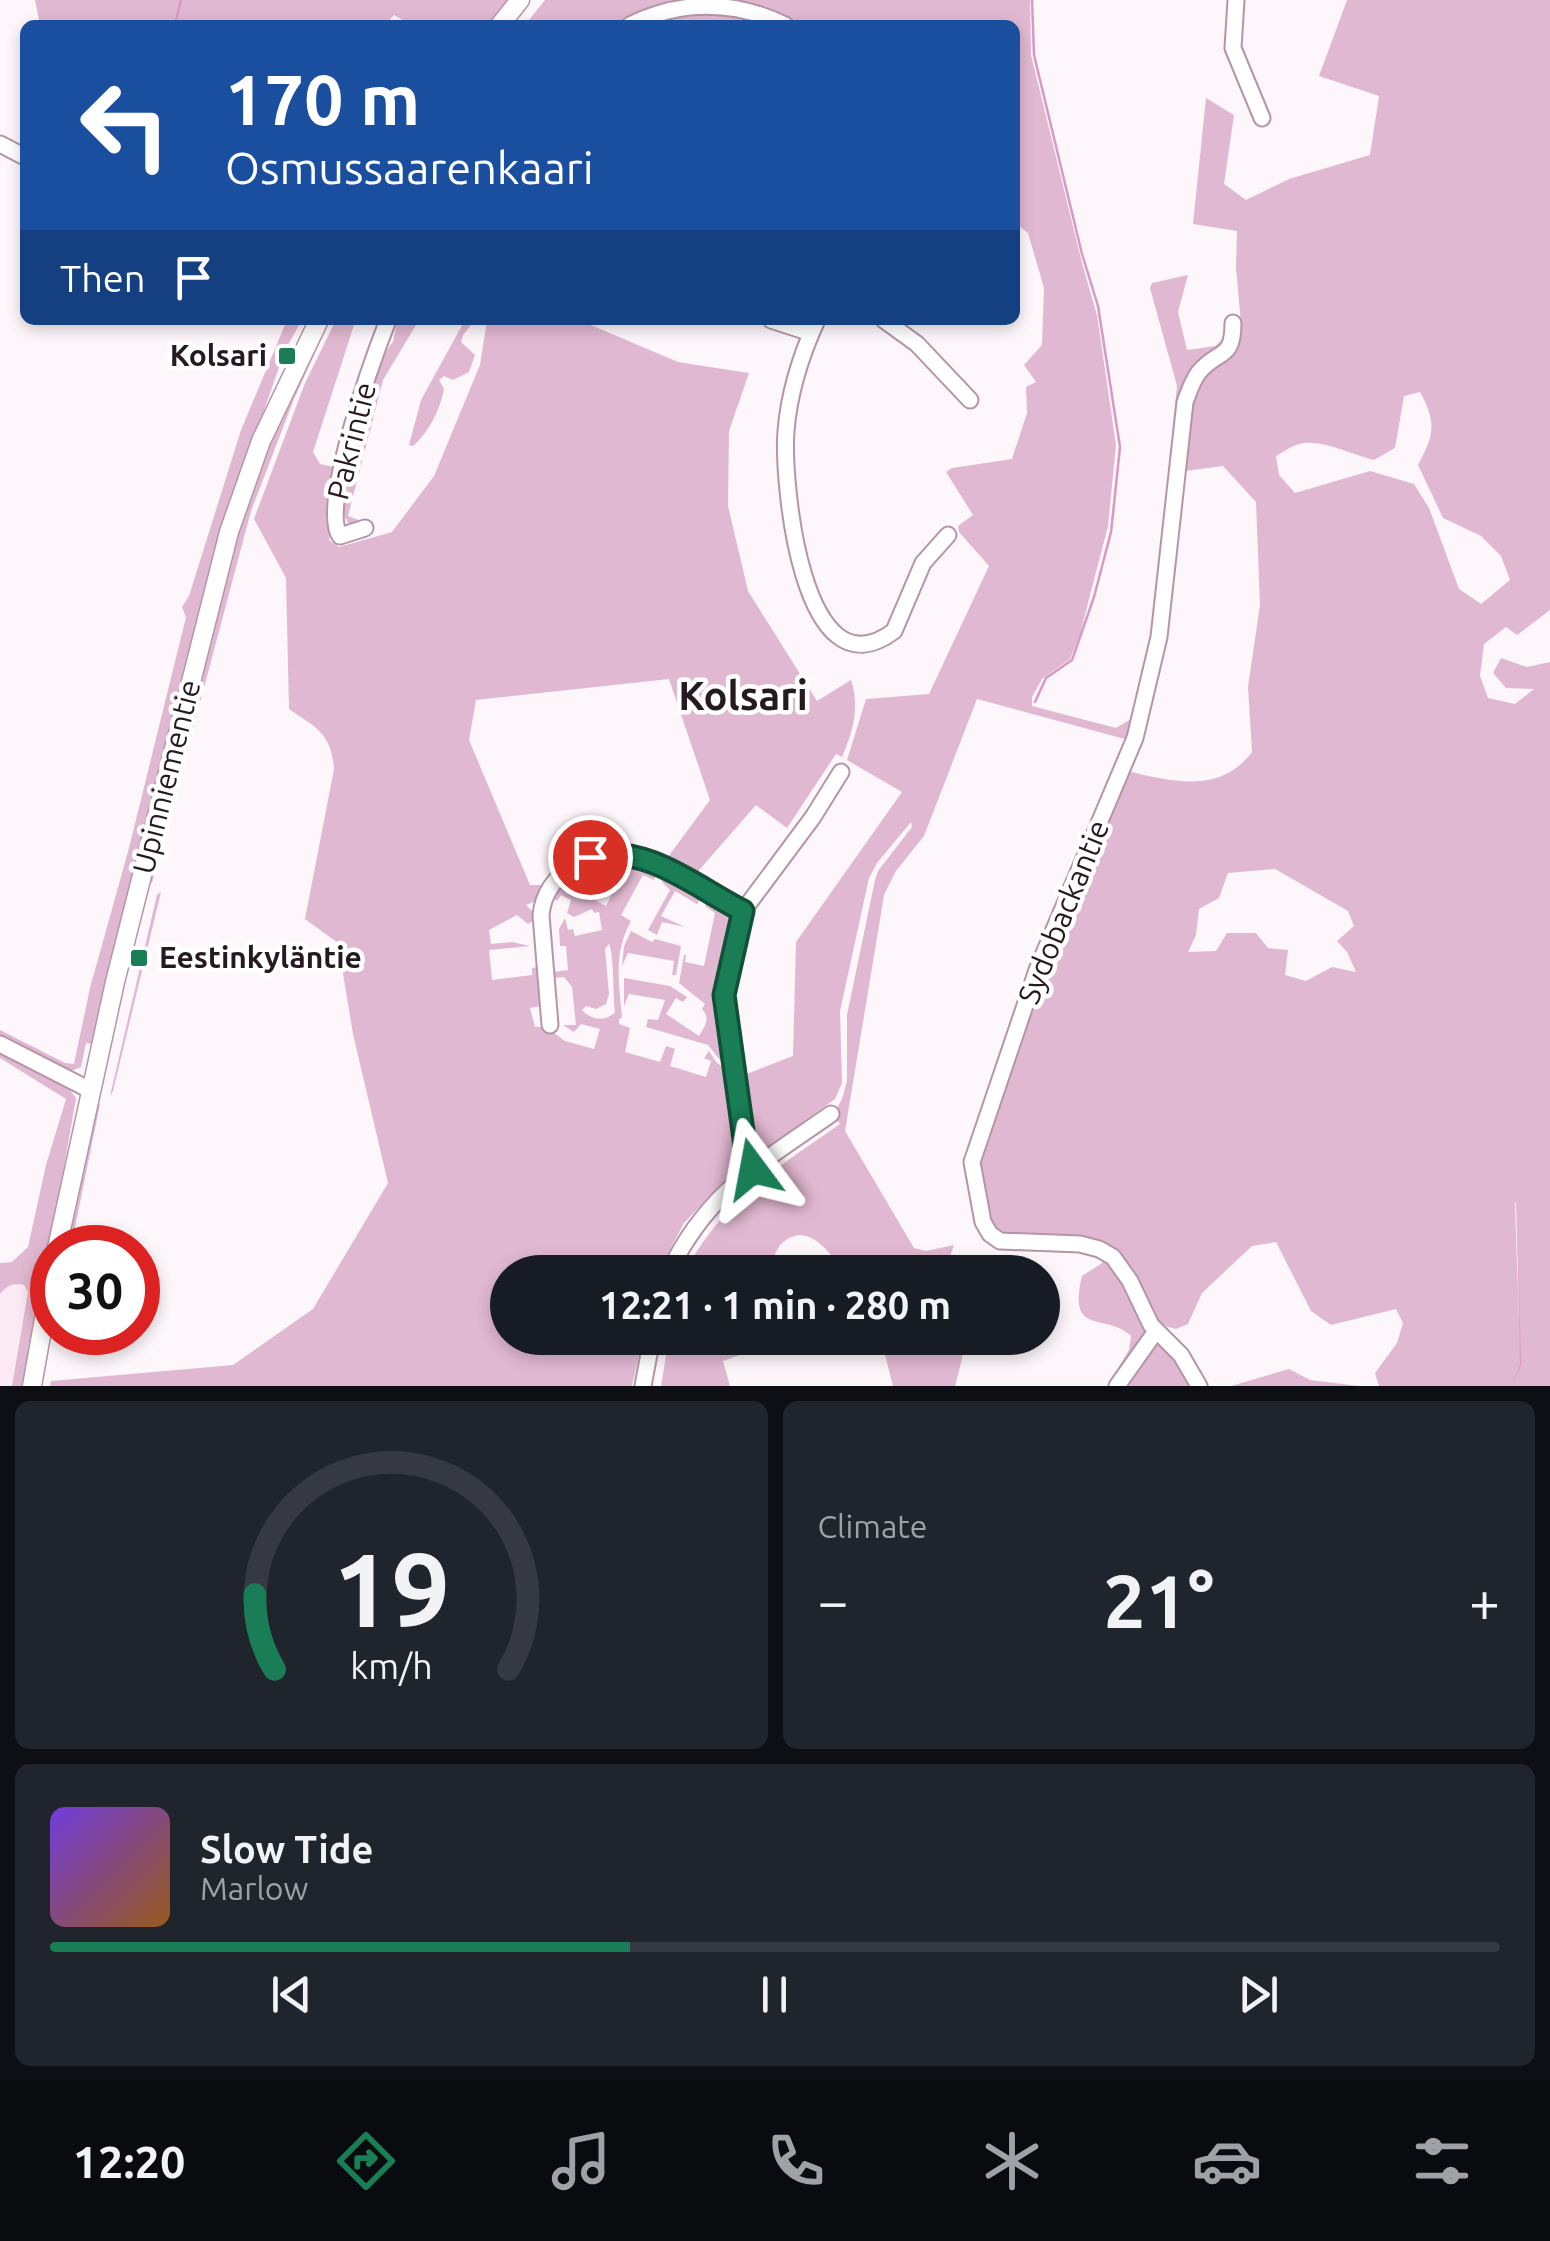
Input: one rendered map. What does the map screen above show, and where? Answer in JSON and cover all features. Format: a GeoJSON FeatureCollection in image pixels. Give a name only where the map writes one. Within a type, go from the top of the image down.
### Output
{"type":"FeatureCollection","features":[{"type":"Feature","properties":{"kind":"main road"},"geometry":{"type":"LineString","coordinates":[[504,20],[520,0]]}},
{"type":"Feature","properties":{"kind":"main road","name":"Upinniementie"},"geometry":{"type":"LineString","coordinates":[[63,1225],[90,1090],[230,532],[261,441],[317,325]]}},
{"type":"Feature","properties":{"kind":"main road"},"geometry":{"type":"LineString","coordinates":[[32,1386],[38,1355]]}},
{"type":"Feature","properties":{"kind":"street"},"geometry":{"type":"LineString","coordinates":[[1236,0],[1233,48],[1262,118]]}},
{"type":"Feature","properties":{"kind":"street"},"geometry":{"type":"LineString","coordinates":[[640,20],[661,9],[702,2],[754,10],[775,20]]}},
{"type":"Feature","properties":{"kind":"street","name":"Sydobackantie"},"geometry":{"type":"LineString","coordinates":[[1199,1386],[1181,1355],[1156,1330],[1123,1269],[1100,1249],[994,1238],[983,1222],[972,1162],[1037,970],[1136,738],[1160,637],[1185,402],[1199,373],[1228,352],[1233,323]]}},
{"type":"Feature","properties":{"kind":"street","name":"Pakrintie"},"geometry":{"type":"LineString","coordinates":[[365,528],[340,536],[334,526],[335,501],[366,378],[386,325]]}},
{"type":"Feature","properties":{"kind":"street"},"geometry":{"type":"LineString","coordinates":[[891,325],[917,344],[970,400]]}},
{"type":"Feature","properties":{"kind":"street"},"geometry":{"type":"LineString","coordinates":[[814,326],[799,364],[786,426],[787,495],[797,555],[811,597],[832,632],[846,642],[869,643],[894,631],[923,562],[948,535]]}},
{"type":"Feature","properties":{"kind":"street"},"geometry":{"type":"LineString","coordinates":[[752,1170],[746,1153],[724,995],[743,911],[814,817],[841,772]]}},
{"type":"Feature","properties":{"kind":"street"},"geometry":{"type":"LineString","coordinates":[[550,1025],[543,900],[552,885],[577,863],[609,852],[649,860],[743,911]]}},
{"type":"Feature","properties":{"kind":"street"},"geometry":{"type":"LineString","coordinates":[[0,1044],[90,1090]]}},
{"type":"Feature","properties":{"kind":"street"},"geometry":{"type":"LineString","coordinates":[[679,1255],[698,1221],[728,1188],[831,1114]]}},
{"type":"Feature","properties":{"kind":"street"},"geometry":{"type":"LineString","coordinates":[[1117,1386],[1156,1330]]}},
{"type":"Feature","properties":{"kind":"street"},"geometry":{"type":"LineString","coordinates":[[643,1386],[649,1355]]}},
{"type":"Feature","properties":{"kind":"shaded area"},"geometry":{"type":"Polygon","coordinates":[[[35,0],[510,0],[493,20],[402,20],[394,15],[390,20],[39,20],[35,0]]]}},
{"type":"Feature","properties":{"kind":"shaded area"},"geometry":{"type":"Polygon","coordinates":[[[545,0],[682,0],[631,20],[529,20],[545,0]]]}},
{"type":"Feature","properties":{"kind":"shaded area"},"geometry":{"type":"Polygon","coordinates":[[[733,0],[1030,0],[1031,55],[1097,315],[1116,445],[1108,526],[1080,634],[1070,659],[1042,679],[1032,697],[1032,706],[1116,728],[1131,719],[1153,626],[1177,386],[1150,288],[1152,283],[1188,275],[1178,312],[1187,350],[1215,346],[1241,323],[1237,231],[1193,224],[1206,98],[1234,115],[1224,184],[1246,200],[1289,179],[1370,155],[1379,96],[1319,76],[1347,0],[1550,0],[1550,610],[1517,635],[1506,627],[1484,644],[1480,676],[1488,698],[1515,704],[1534,689],[1506,688],[1493,673],[1501,658],[1527,667],[1550,662],[1550,1386],[1379,1386],[1375,1373],[1397,1343],[1403,1323],[1396,1309],[1331,1325],[1311,1311],[1276,1242],[1252,1246],[1202,1293],[1188,1324],[1176,1329],[1157,1324],[1134,1274],[1110,1249],[1059,1238],[1004,1239],[987,1219],[977,1164],[1045,964],[1127,771],[1177,781],[1210,780],[1239,766],[1252,752],[1248,687],[1260,605],[1256,502],[1223,466],[1185,471],[1161,613],[1132,741],[977,699],[924,836],[896,871],[884,895],[845,1131],[914,1248],[926,1251],[954,1245],[950,1255],[831,1255],[817,1242],[800,1235],[781,1244],[775,1255],[695,1255],[716,1225],[753,1188],[840,1124],[838,1121],[767,1170],[764,1166],[832,1118],[842,1099],[847,1081],[847,1015],[875,880],[912,827],[911,822],[869,878],[840,1011],[842,1083],[835,1099],[762,1152],[752,1148],[739,1077],[793,1056],[796,942],[902,792],[847,760],[866,699],[929,694],[989,566],[959,532],[958,526],[973,515],[946,472],[1012,459],[1027,413],[1026,387],[1036,382],[1024,365],[1042,345],[1044,288],[1028,233],[1020,227],[1020,20],[785,20],[747,2],[733,0]],[[1420,392],[1404,396],[1395,448],[1374,460],[1327,445],[1299,444],[1276,456],[1279,475],[1295,493],[1370,471],[1414,484],[1429,508],[1459,589],[1481,604],[1510,580],[1501,556],[1481,536],[1443,518],[1418,465],[1431,421],[1420,392]],[[1275,869],[1228,873],[1219,898],[1199,909],[1196,935],[1188,952],[1216,951],[1227,933],[1256,933],[1268,948],[1288,950],[1285,975],[1306,981],[1332,967],[1356,972],[1337,941],[1354,926],[1348,911],[1275,869]],[[1516,1202],[1515,1204],[1520,1352],[1516,1202]]]}},
{"type":"Feature","properties":{"kind":"shaded area"},"geometry":{"type":"Polygon","coordinates":[[[718,14],[741,20],[664,20],[718,14]]]}},
{"type":"Feature","properties":{"kind":"shaded area"},"geometry":{"type":"Polygon","coordinates":[[[285,325],[299,325],[285,350],[253,442],[139,856],[92,1044],[86,1043],[81,1067],[69,1072],[0,1037],[0,1030],[74,1064],[186,617],[182,607],[189,596],[241,430],[285,325]]]}},
{"type":"Feature","properties":{"kind":"shaded area"},"geometry":{"type":"Polygon","coordinates":[[[320,325],[328,325],[251,511],[152,883],[149,881],[245,509],[320,325]]]}},
{"type":"Feature","properties":{"kind":"shaded area"},"geometry":{"type":"Polygon","coordinates":[[[334,325],[354,325],[313,452],[320,464],[338,468],[329,540],[339,547],[392,532],[434,476],[480,365],[486,325],[591,325],[678,362],[749,373],[729,431],[728,506],[748,591],[817,701],[851,680],[854,719],[842,757],[836,754],[787,828],[756,805],[694,876],[665,861],[710,800],[669,679],[476,700],[469,740],[530,885],[543,885],[536,901],[526,905],[535,920],[528,924],[517,915],[489,930],[491,944],[512,942],[530,946],[489,950],[492,980],[532,975],[532,968],[538,967],[541,1006],[530,1008],[535,1027],[546,1027],[565,1041],[594,1049],[600,1029],[581,1024],[574,1032],[563,1025],[576,1025],[572,987],[564,977],[550,978],[553,972],[568,970],[566,946],[560,946],[559,929],[565,918],[568,930],[573,929],[575,936],[602,930],[599,912],[592,909],[574,917],[567,913],[571,900],[561,895],[557,901],[551,896],[568,878],[567,886],[606,906],[617,883],[595,869],[597,861],[623,858],[657,870],[654,880],[643,875],[621,915],[631,921],[619,968],[619,1024],[630,1028],[625,1052],[660,1062],[666,1046],[675,1049],[670,1066],[706,1077],[711,1061],[704,1058],[709,1051],[725,1069],[738,1163],[684,1223],[667,1255],[490,1255],[490,1355],[639,1355],[632,1386],[50,1386],[51,1381],[233,1365],[313,1309],[388,1183],[353,1034],[338,943],[305,919],[334,769],[330,747],[321,732],[289,709],[286,578],[254,519],[305,383],[334,325]],[[609,944],[605,949],[609,994],[606,1004],[582,1010],[594,1018],[615,1012],[609,944]]]}},
{"type":"Feature","properties":{"kind":"shaded area"},"geometry":{"type":"Polygon","coordinates":[[[396,325],[416,325],[383,380],[348,516],[364,522],[350,527],[343,513],[362,423],[377,373],[393,342],[396,325]]]}},
{"type":"Feature","properties":{"kind":"shaded area"},"geometry":{"type":"Polygon","coordinates":[[[462,325],[471,325],[461,342],[475,355],[469,372],[453,380],[444,376],[439,380],[444,389],[437,413],[413,446],[409,445],[421,400],[462,325]]]}},
{"type":"Feature","properties":{"kind":"shaded area"},"geometry":{"type":"Polygon","coordinates":[[[668,877],[703,896],[697,904],[675,891],[661,916],[685,927],[662,922],[657,935],[648,930],[670,890],[661,881],[668,877]]]}},
{"type":"Feature","properties":{"kind":"shaded area"},"geometry":{"type":"Polygon","coordinates":[[[161,892],[113,1091],[110,1096],[157,895],[161,892]]]}},
{"type":"Feature","properties":{"kind":"shaded area"},"geometry":{"type":"Polygon","coordinates":[[[710,899],[726,908],[731,919],[716,1009],[724,1065],[708,1045],[646,1027],[648,1019],[658,1020],[665,1000],[629,994],[624,1006],[624,978],[670,986],[687,997],[683,1002],[676,998],[666,1014],[699,1036],[706,1022],[702,1009],[705,1004],[679,983],[684,955],[685,962],[704,966],[715,913],[705,906],[710,899]]]}},
{"type":"Feature","properties":{"kind":"shaded area"},"geometry":{"type":"Polygon","coordinates":[[[631,931],[652,942],[655,939],[681,946],[676,975],[672,975],[674,961],[628,953],[622,966],[624,946],[631,931]]]}},
{"type":"Feature","properties":{"kind":"shaded area"},"geometry":{"type":"Polygon","coordinates":[[[0,1049],[65,1084],[76,1098],[54,1225],[33,1225],[66,1099],[0,1058],[0,1049]]]}},
{"type":"Feature","properties":{"kind":"shaded area"},"geometry":{"type":"Polygon","coordinates":[[[100,1104],[75,1225],[70,1225],[96,1107],[100,1104]]]}},
{"type":"Feature","properties":{"kind":"shaded area"},"geometry":{"type":"Polygon","coordinates":[[[1517,1202],[1521,1365],[1512,1386],[1520,1365],[1517,1202]]]}},
{"type":"Feature","properties":{"kind":"shaded area"},"geometry":{"type":"Polygon","coordinates":[[[30,1238],[31,1355],[26,1386],[12,1386],[28,1292],[24,1285],[16,1284],[0,1294],[0,1263],[12,1262],[28,1247],[30,1238]]]}},
{"type":"Feature","properties":{"kind":"shaded area"},"geometry":{"type":"Polygon","coordinates":[[[1110,1258],[1153,1331],[1119,1379],[1117,1370],[1129,1350],[1131,1336],[1084,1316],[1079,1295],[1082,1276],[1110,1258]]]}},
{"type":"Feature","properties":{"kind":"shaded area"},"geometry":{"type":"Polygon","coordinates":[[[15,1284],[24,1285],[28,1292],[17,1369],[12,1386],[0,1386],[0,1294],[15,1284]]]}},
{"type":"Feature","properties":{"kind":"shaded area"},"geometry":{"type":"Polygon","coordinates":[[[1160,1340],[1195,1386],[1120,1386],[1148,1346],[1160,1340]]]}},
{"type":"Feature","properties":{"kind":"shaded area"},"geometry":{"type":"Polygon","coordinates":[[[666,1355],[740,1355],[723,1361],[730,1386],[661,1386],[666,1355]]]}},
{"type":"Feature","properties":{"kind":"shaded area"},"geometry":{"type":"Polygon","coordinates":[[[885,1355],[962,1355],[955,1386],[893,1386],[885,1355]]]}},
{"type":"Feature","properties":{"kind":"shaded area"},"geometry":{"type":"Polygon","coordinates":[[[1289,1369],[1310,1380],[1359,1386],[1231,1386],[1289,1369]]]}},
{"type":"Feature","properties":{"kind":"waterway"},"geometry":{"type":"LineString","coordinates":[[176,20],[181,0]]}},
{"type":"Feature","properties":{"kind":"waterway"},"geometry":{"type":"LineString","coordinates":[[1032,0],[1034,55],[1098,306],[1120,447],[1111,532],[1094,597],[1072,660],[1046,678],[1035,702]]}},
{"type":"Feature","properties":{"kind":"place","name":"Kolsari"},"geometry":{"type":"Point","coordinates":[287,356]}},
{"type":"Feature","properties":{"kind":"place","name":"Eestinkyläntie"},"geometry":{"type":"Point","coordinates":[139,958]}},
{"type":"Feature","properties":{"kind":"district","name":"Kolsari"},"geometry":{"type":"Point","coordinates":[743,696]}},
{"type":"Feature","properties":{"kind":"route"},"geometry":{"type":"LineString","coordinates":[[590,857],[609,852],[649,860],[743,911],[724,995],[746,1153],[753,1169]]}}]}
